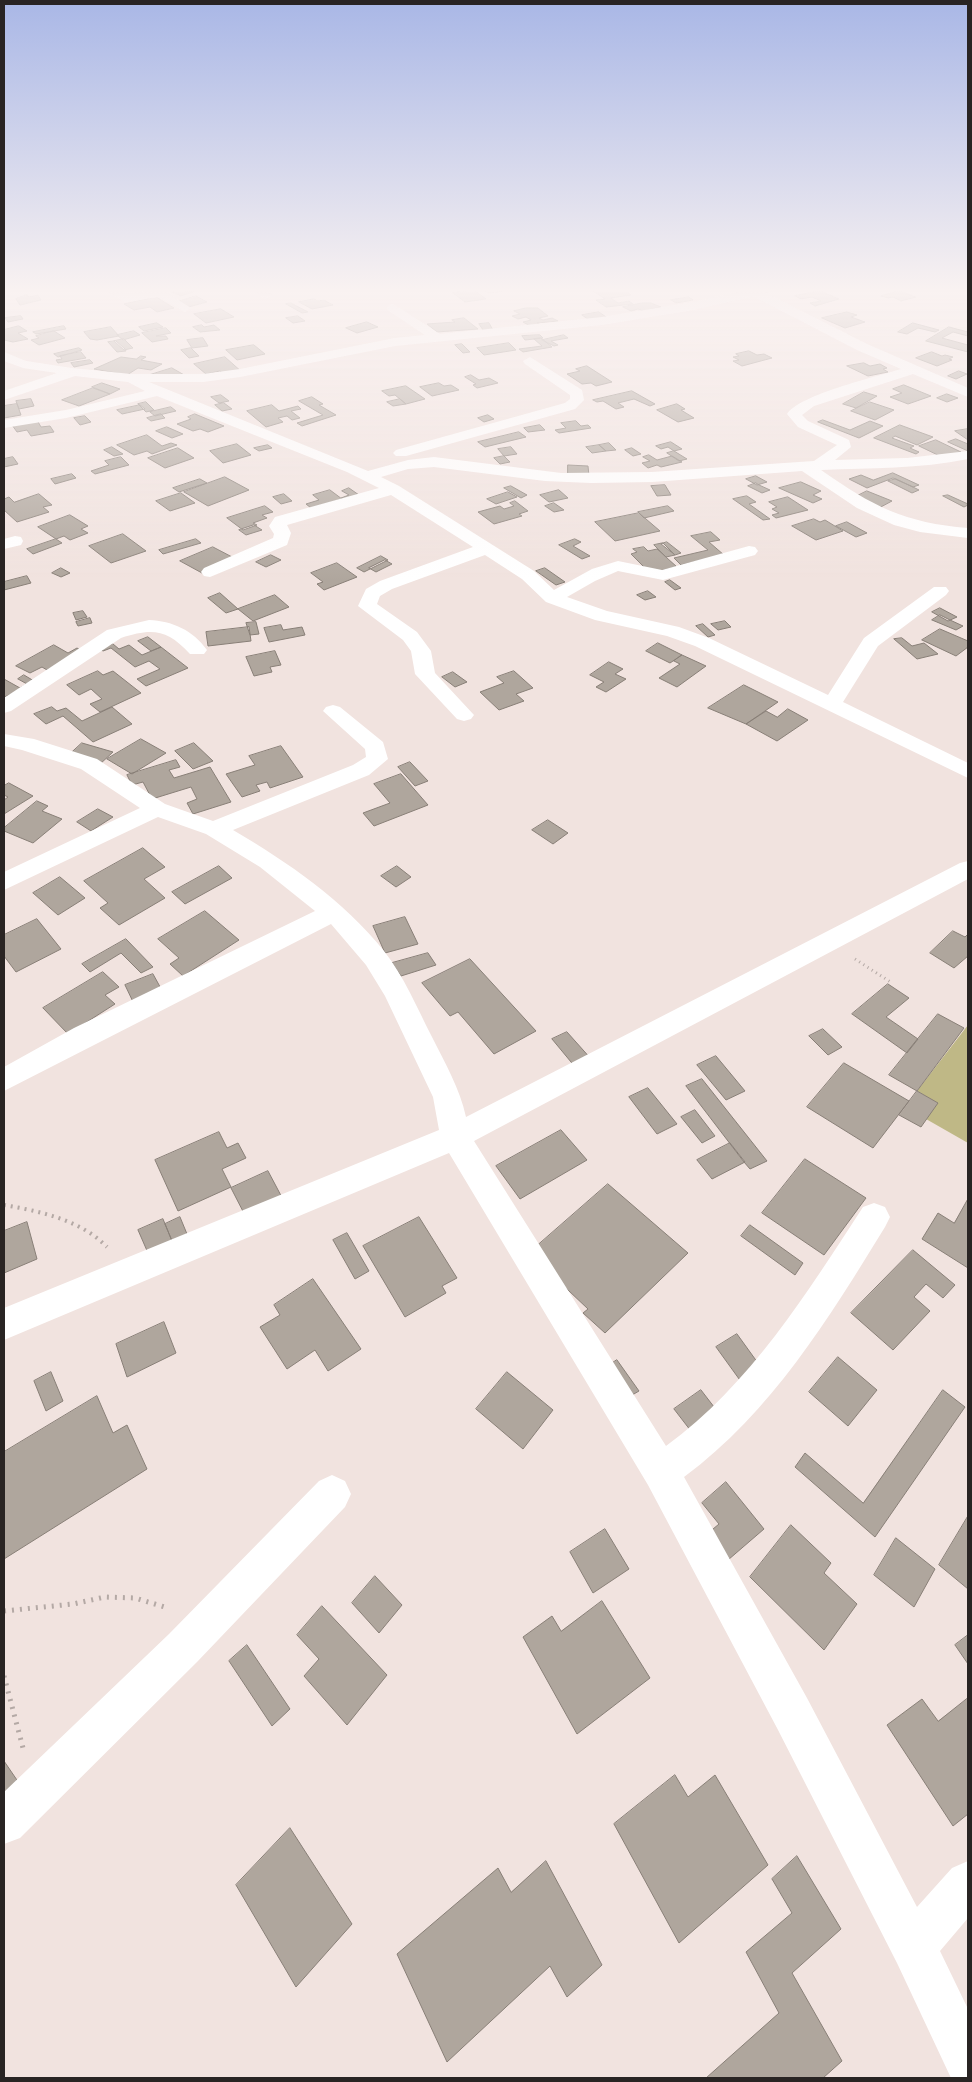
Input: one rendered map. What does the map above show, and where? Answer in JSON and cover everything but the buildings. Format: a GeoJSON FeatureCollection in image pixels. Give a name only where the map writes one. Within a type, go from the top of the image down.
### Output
{"type":"FeatureCollection","features":[{"type":"Feature","properties":{"kind":"street"},"geometry":{"type":"LineString","coordinates":[[17,386],[4,396],[32,386]]}},
{"type":"Feature","properties":{"kind":"street"},"geometry":{"type":"LineString","coordinates":[[147,386],[360,472],[393,489],[528,575],[552,598],[602,616],[672,631],[702,642],[968,771]]}},
{"type":"Feature","properties":{"kind":"street"},"geometry":{"type":"LineString","coordinates":[[360,472],[391,455],[570,406],[577,400],[577,393],[567,386]]}},
{"type":"Feature","properties":{"kind":"street"},"geometry":{"type":"LineString","coordinates":[[811,466],[844,447],[844,444],[803,424],[794,414],[796,410],[809,403],[861,386]]}},
{"type":"Feature","properties":{"kind":"street"},"geometry":{"type":"LineString","coordinates":[[953,386],[968,393]]}},
{"type":"Feature","properties":{"kind":"street"},"geometry":{"type":"LineString","coordinates":[[4,424],[66,414],[158,392]]}},
{"type":"Feature","properties":{"kind":"street"},"geometry":{"type":"LineString","coordinates":[[360,472],[432,462],[463,464],[526,475],[569,478],[694,475],[811,466],[904,463],[968,455]]}},
{"type":"Feature","properties":{"kind":"street"},"geometry":{"type":"LineString","coordinates":[[811,466],[855,502],[889,518],[914,527],[941,532],[968,533]]}},
{"type":"Feature","properties":{"kind":"street"},"geometry":{"type":"LineString","coordinates":[[210,572],[281,541],[283,533],[277,526],[281,521],[393,489]]}},
{"type":"Feature","properties":{"kind":"street"},"geometry":{"type":"LineString","coordinates":[[464,715],[425,674],[421,651],[410,636],[367,606],[372,593],[386,585],[485,549]]}},
{"type":"Feature","properties":{"kind":"street"},"geometry":{"type":"LineString","coordinates":[[552,598],[612,567],[625,566],[649,575],[663,575],[749,551]]}},
{"type":"Feature","properties":{"kind":"street"},"geometry":{"type":"LineString","coordinates":[[832,704],[871,642],[940,591]]}},
{"type":"Feature","properties":{"kind":"street"},"geometry":{"type":"LineString","coordinates":[[4,708],[114,634],[130,628],[157,625],[176,631],[197,650]]}},
{"type":"Feature","properties":{"kind":"street"},"geometry":{"type":"LineString","coordinates":[[214,829],[361,770],[377,759],[376,747],[333,711]]}},
{"type":"Feature","properties":{"kind":"street"},"geometry":{"type":"LineString","coordinates":[[4,740],[26,744],[89,764],[157,809],[214,829],[268,861],[334,912],[375,958],[397,993],[447,1098],[455,1137],[661,1472],[792,1713],[913,1947],[968,2062]]}},
{"type":"Feature","properties":{"kind":"street"},"geometry":{"type":"LineString","coordinates":[[4,882],[157,809]]}},
{"type":"Feature","properties":{"kind":"street"},"geometry":{"type":"LineString","coordinates":[[4,1324],[455,1137],[968,869]]}},
{"type":"Feature","properties":{"kind":"street"},"geometry":{"type":"LineString","coordinates":[[4,1080],[84,1036],[334,912]]}},
{"type":"Feature","properties":{"kind":"street"},"geometry":{"type":"LineString","coordinates":[[661,1472],[706,1437],[745,1397],[815,1310],[874,1217]]}},
{"type":"Feature","properties":{"kind":"street"},"geometry":{"type":"LineString","coordinates":[[4,1822],[209,1621],[332,1494]]}},
{"type":"Feature","properties":{"kind":"street"},"geometry":{"type":"LineString","coordinates":[[913,1947],[968,1884]]}},
{"type":"Feature","properties":{"kind":"path"},"geometry":{"type":"LineString","coordinates":[[826,942],[892,983]]}},
{"type":"Feature","properties":{"kind":"path"},"geometry":{"type":"LineString","coordinates":[[4,1205],[34,1210],[102,1239],[124,1273]]}},
{"type":"Feature","properties":{"kind":"path"},"geometry":{"type":"LineString","coordinates":[[4,1611],[73,1604],[105,1597],[135,1598],[209,1621]]}},
{"type":"Feature","properties":{"kind":"path"},"geometry":{"type":"LineString","coordinates":[[4,1676],[15,1724],[37,1790]]}},
{"type":"Feature","properties":{"kind":"shaded area"},"geometry":{"type":"Polygon","coordinates":[[[968,1025],[968,1143],[926,1119],[937,1103],[917,1091],[968,1025]]]}}]}
